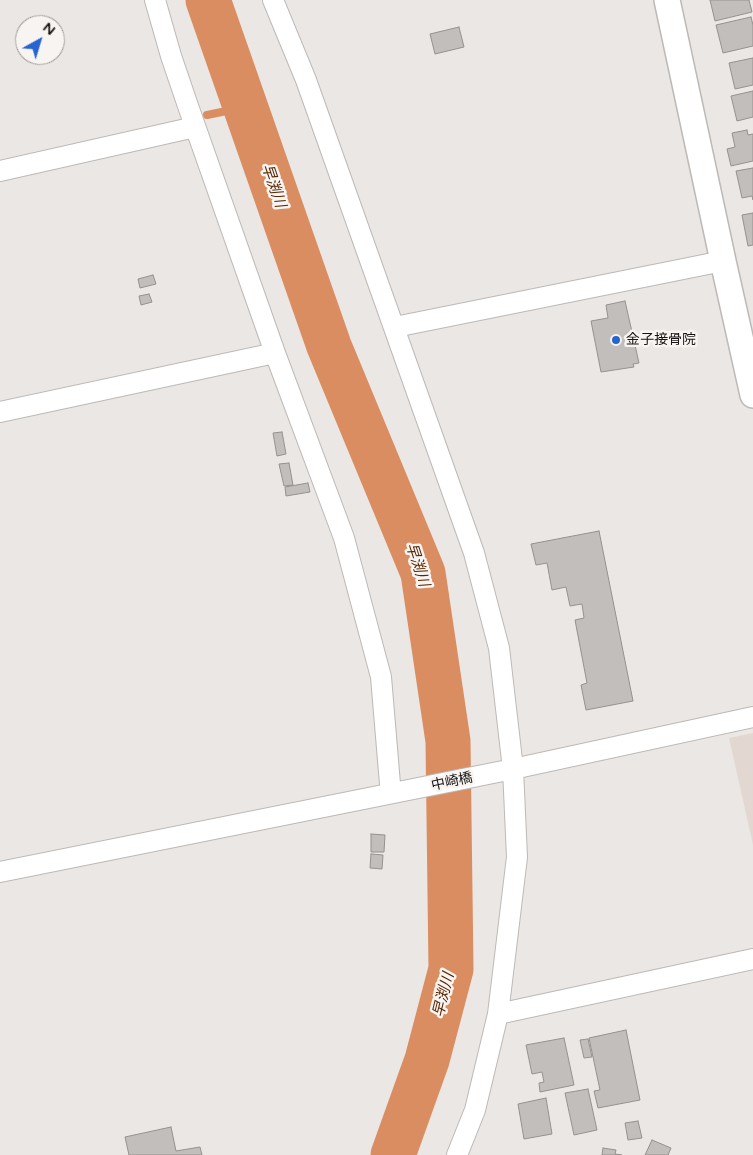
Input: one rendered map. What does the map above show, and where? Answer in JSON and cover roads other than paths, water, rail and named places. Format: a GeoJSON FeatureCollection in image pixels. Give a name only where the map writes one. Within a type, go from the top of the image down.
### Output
{"type":"FeatureCollection","features":[{"type":"Feature","properties":{"kind":"street"},"geometry":{"type":"LineString","coordinates":[[155,0],[171,56],[195,127],[275,353],[347,547],[381,677],[391,789]]}},
{"type":"Feature","properties":{"kind":"street"},"geometry":{"type":"LineString","coordinates":[[273,0],[306,80],[474,553],[499,648],[513,769],[517,857],[498,1014],[475,1110],[457,1155]]}},
{"type":"Feature","properties":{"kind":"street"},"geometry":{"type":"LineString","coordinates":[[667,0],[722,260],[745,325],[753,394]]}},
{"type":"Feature","properties":{"kind":"street"},"geometry":{"type":"LineString","coordinates":[[0,171],[195,127]]}},
{"type":"Feature","properties":{"kind":"street"},"geometry":{"type":"LineString","coordinates":[[395,327],[722,260]]}},
{"type":"Feature","properties":{"kind":"street"},"geometry":{"type":"LineString","coordinates":[[0,412],[275,353]]}},
{"type":"Feature","properties":{"kind":"street","name":"中崎橋"},"geometry":{"type":"LineString","coordinates":[[0,872],[391,789],[513,769],[753,717]]}},
{"type":"Feature","properties":{"kind":"street"},"geometry":{"type":"LineString","coordinates":[[498,1014],[753,959]]}},
{"type":"Feature","properties":{"kind":"waterway","name":"早渕川"},"geometry":{"type":"LineString","coordinates":[[208,0],[329,346],[423,573],[448,741],[451,969],[427,1060],[393,1155]]}},
{"type":"Feature","properties":{"kind":"waterway"},"geometry":{"type":"LineString","coordinates":[[207,115],[246,107]]}},
{"type":"Feature","properties":{"kind":"place","name":"金子接骨院"},"geometry":{"type":"Point","coordinates":[616,340]}}]}
